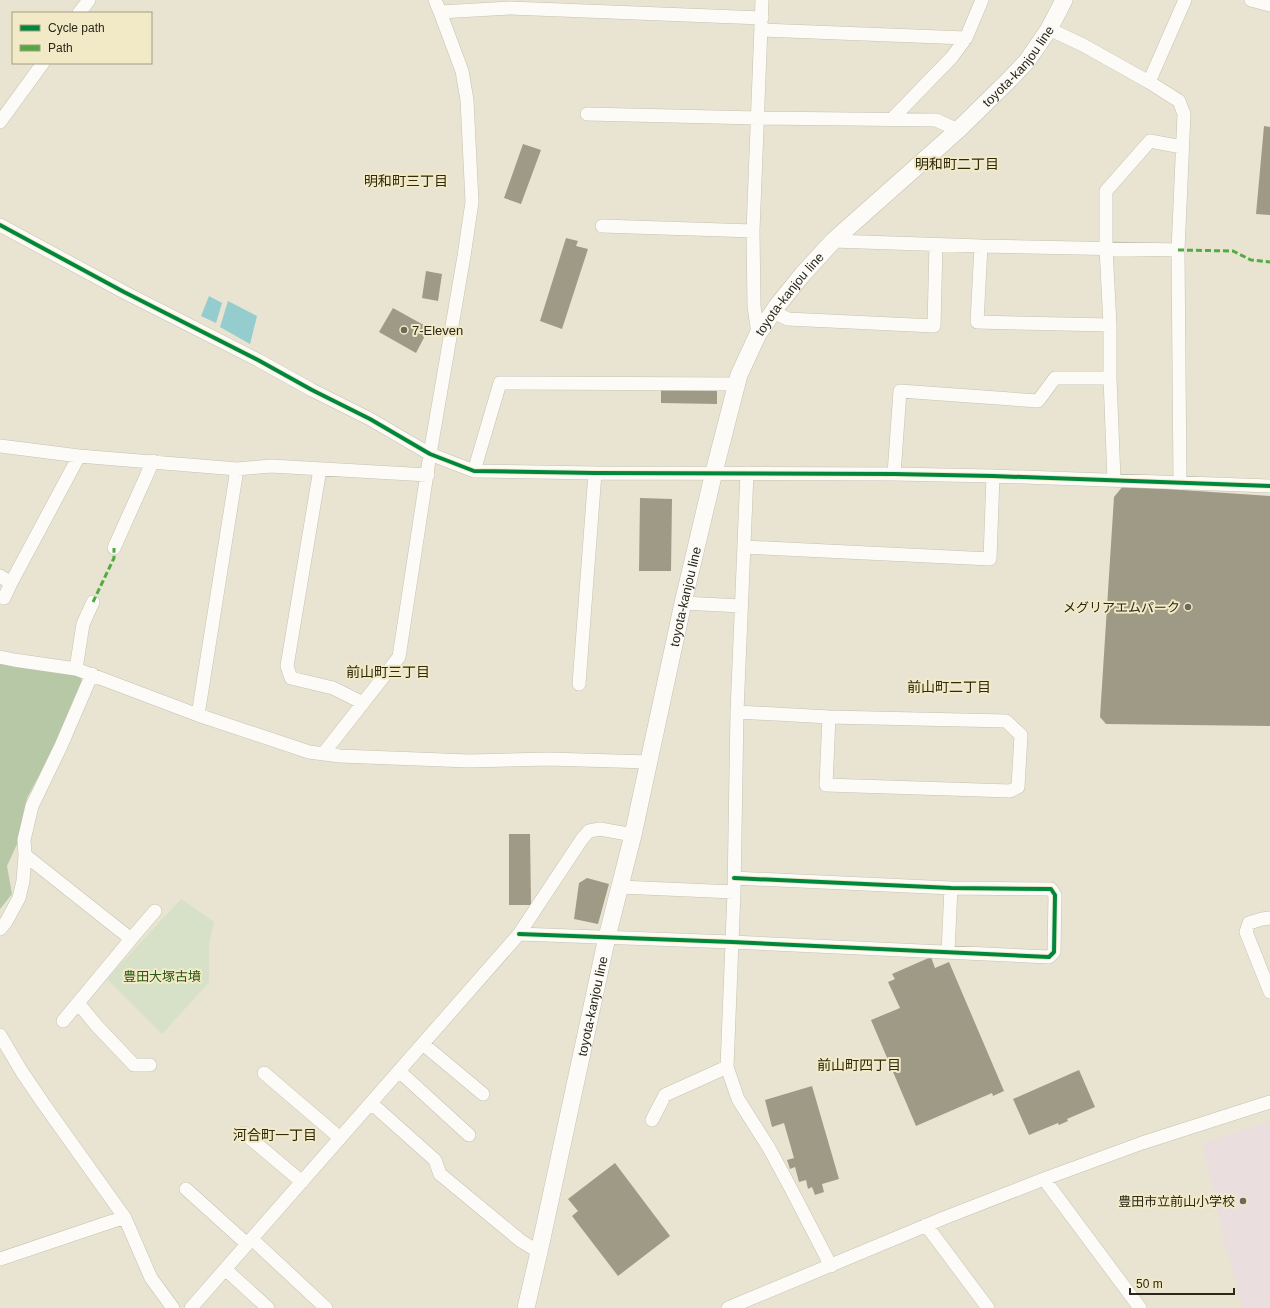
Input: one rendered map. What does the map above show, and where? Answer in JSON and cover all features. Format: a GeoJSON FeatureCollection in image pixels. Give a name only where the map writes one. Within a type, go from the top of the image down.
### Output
{"type":"FeatureCollection","features":[{"type":"Feature","properties":{"kind":"main road","name":"toyota-kanjou line"},"geometry":{"type":"LineString","coordinates":[[526,1308],[608,937],[633,835],[683,603],[739,375],[758,334],[802,275],[833,241],[958,130],[1027,61],[1049,29],[1064,0]]}},
{"type":"Feature","properties":{"kind":"street"},"geometry":{"type":"LineString","coordinates":[[80,12],[88,0]]}},
{"type":"Feature","properties":{"kind":"street"},"geometry":{"type":"LineString","coordinates":[[758,334],[754,306],[753,231],[762,0]]}},
{"type":"Feature","properties":{"kind":"street"},"geometry":{"type":"LineString","coordinates":[[892,119],[952,57],[966,38],[982,0]]}},
{"type":"Feature","properties":{"kind":"street"},"geometry":{"type":"LineString","coordinates":[[1149,82],[1185,0]]}},
{"type":"Feature","properties":{"kind":"street"},"geometry":{"type":"LineString","coordinates":[[1251,0],[1270,5]]}},
{"type":"Feature","properties":{"kind":"street"},"geometry":{"type":"LineString","coordinates":[[323,754],[399,657],[430,454],[464,256],[472,202],[467,100],[462,71],[437,6],[510,8],[619,6],[762,24],[966,38]]}},
{"type":"Feature","properties":{"kind":"street"},"geometry":{"type":"LineString","coordinates":[[1049,29],[1083,45],[1149,82],[1179,102],[1184,114],[1178,250],[1180,483]]}},
{"type":"Feature","properties":{"kind":"street"},"geometry":{"type":"LineString","coordinates":[[0,122],[42,64]]}},
{"type":"Feature","properties":{"kind":"street"},"geometry":{"type":"LineString","coordinates":[[587,114],[936,120],[958,130]]}},
{"type":"Feature","properties":{"kind":"street"},"geometry":{"type":"LineString","coordinates":[[1114,480],[1110,378],[1110,325],[1106,248],[1106,191],[1150,141],[1182,147]]}},
{"type":"Feature","properties":{"kind":"street"},"geometry":{"type":"LineString","coordinates":[[0,225],[124,292],[370,419],[430,454],[474,471],[894,474],[1270,486]]}},
{"type":"Feature","properties":{"kind":"street"},"geometry":{"type":"LineString","coordinates":[[602,226],[753,231]]}},
{"type":"Feature","properties":{"kind":"street"},"geometry":{"type":"LineString","coordinates":[[833,241],[936,245],[1178,250]]}},
{"type":"Feature","properties":{"kind":"street"},"geometry":{"type":"LineString","coordinates":[[773,312],[788,319],[934,326],[936,245]]}},
{"type":"Feature","properties":{"kind":"street"},"geometry":{"type":"LineString","coordinates":[[980,246],[977,322],[1110,325]]}},
{"type":"Feature","properties":{"kind":"street"},"geometry":{"type":"LineString","coordinates":[[894,474],[900,391],[1038,401],[1055,378],[1110,378]]}},
{"type":"Feature","properties":{"kind":"street"},"geometry":{"type":"LineString","coordinates":[[474,471],[500,383],[737,384]]}},
{"type":"Feature","properties":{"kind":"street"},"geometry":{"type":"LineString","coordinates":[[0,446],[79,456],[237,469],[271,466],[428,475]]}},
{"type":"Feature","properties":{"kind":"street"},"geometry":{"type":"LineString","coordinates":[[4,598],[6,580],[79,456]]}},
{"type":"Feature","properties":{"kind":"street"},"geometry":{"type":"LineString","coordinates":[[114,548],[153,462]]}},
{"type":"Feature","properties":{"kind":"street"},"geometry":{"type":"LineString","coordinates":[[198,715],[237,469]]}},
{"type":"Feature","properties":{"kind":"street"},"geometry":{"type":"LineString","coordinates":[[320,469],[287,666],[291,678],[333,688],[363,703]]}},
{"type":"Feature","properties":{"kind":"street"},"geometry":{"type":"LineString","coordinates":[[579,684],[595,473]]}},
{"type":"Feature","properties":{"kind":"street"},"geometry":{"type":"LineString","coordinates":[[747,473],[737,712],[734,892],[727,1067],[738,1099],[772,1154],[831,1266]]}},
{"type":"Feature","properties":{"kind":"street"},"geometry":{"type":"LineString","coordinates":[[744,546],[990,559],[993,476]]}},
{"type":"Feature","properties":{"kind":"street"},"geometry":{"type":"LineString","coordinates":[[76,669],[83,624],[92,602]]}},
{"type":"Feature","properties":{"kind":"street"},"geometry":{"type":"LineString","coordinates":[[683,603],[741,606]]}},
{"type":"Feature","properties":{"kind":"street"},"geometry":{"type":"LineString","coordinates":[[0,657],[76,669],[198,715],[308,752],[469,761],[548,759],[649,762]]}},
{"type":"Feature","properties":{"kind":"street"},"geometry":{"type":"LineString","coordinates":[[0,929],[6,922],[19,898],[23,881],[25,855],[24,840],[32,806],[61,746],[92,674]]}},
{"type":"Feature","properties":{"kind":"street"},"geometry":{"type":"LineString","coordinates":[[737,712],[1006,721],[1020,735],[1018,788],[1010,791],[826,785],[829,716]]}},
{"type":"Feature","properties":{"kind":"street"},"geometry":{"type":"LineString","coordinates":[[192,1308],[519,934],[582,839],[589,831],[600,829],[633,835]]}},
{"type":"Feature","properties":{"kind":"street"},"geometry":{"type":"LineString","coordinates":[[25,855],[131,939]]}},
{"type":"Feature","properties":{"kind":"street"},"geometry":{"type":"LineString","coordinates":[[519,934],[732,942],[1049,957],[1054,952],[1055,895],[1051,889],[951,888],[734,878]]}},
{"type":"Feature","properties":{"kind":"street"},"geometry":{"type":"LineString","coordinates":[[620,887],[734,892]]}},
{"type":"Feature","properties":{"kind":"street"},"geometry":{"type":"LineString","coordinates":[[948,952],[951,888]]}},
{"type":"Feature","properties":{"kind":"street"},"geometry":{"type":"LineString","coordinates":[[63,1021],[156,911]]}},
{"type":"Feature","properties":{"kind":"street"},"geometry":{"type":"LineString","coordinates":[[1270,918],[1249,923],[1246,932],[1270,992]]}},
{"type":"Feature","properties":{"kind":"street"},"geometry":{"type":"LineString","coordinates":[[78,1003],[97,1026],[134,1065],[150,1064]]}},
{"type":"Feature","properties":{"kind":"street"},"geometry":{"type":"LineString","coordinates":[[0,1035],[26,1078],[125,1218],[151,1278],[173,1308]]}},
{"type":"Feature","properties":{"kind":"street"},"geometry":{"type":"LineString","coordinates":[[423,1044],[483,1094]]}},
{"type":"Feature","properties":{"kind":"street"},"geometry":{"type":"LineString","coordinates":[[652,1120],[665,1095],[727,1067]]}},
{"type":"Feature","properties":{"kind":"street"},"geometry":{"type":"LineString","coordinates":[[399,1071],[469,1135]]}},
{"type":"Feature","properties":{"kind":"street"},"geometry":{"type":"LineString","coordinates":[[264,1073],[340,1138]]}},
{"type":"Feature","properties":{"kind":"street"},"geometry":{"type":"LineString","coordinates":[[728,1308],[926,1225],[1044,1179],[1142,1143],[1270,1102]]}},
{"type":"Feature","properties":{"kind":"street"},"geometry":{"type":"LineString","coordinates":[[371,1103],[435,1160],[440,1174],[521,1241],[539,1252]]}},
{"type":"Feature","properties":{"kind":"street"},"geometry":{"type":"LineString","coordinates":[[244,1133],[302,1182]]}},
{"type":"Feature","properties":{"kind":"street"},"geometry":{"type":"LineString","coordinates":[[1044,1179],[1135,1306]]}},
{"type":"Feature","properties":{"kind":"street"},"geometry":{"type":"LineString","coordinates":[[186,1189],[326,1308]]}},
{"type":"Feature","properties":{"kind":"street"},"geometry":{"type":"LineString","coordinates":[[0,1259],[125,1218]]}},
{"type":"Feature","properties":{"kind":"street"},"geometry":{"type":"LineString","coordinates":[[926,1225],[988,1308]]}},
{"type":"Feature","properties":{"kind":"street"},"geometry":{"type":"LineString","coordinates":[[226,1269],[268,1308]]}},
{"type":"Feature","properties":{"kind":"shaded area","name":"豊田市立前山小学校"},"geometry":{"type":"Polygon","coordinates":[[[1270,1121],[1270,1308],[1243,1308],[1229,1259],[1202,1143],[1270,1121]]]}},
{"type":"Feature","properties":{"kind":"green space"},"geometry":{"type":"Polygon","coordinates":[[[0,663],[76,669],[83,682],[58,740],[27,798],[18,842],[7,866],[12,894],[0,909],[0,663]]]}},
{"type":"Feature","properties":{"kind":"green space","name":"豊田大塚古墳"},"geometry":{"type":"Polygon","coordinates":[[[181,899],[214,922],[209,943],[209,982],[162,1034],[107,979],[181,899]]]}},
{"type":"Feature","properties":{"kind":"water"},"geometry":{"type":"Polygon","coordinates":[[[209,296],[222,303],[216,323],[201,316],[209,296]]]}},
{"type":"Feature","properties":{"kind":"water"},"geometry":{"type":"Polygon","coordinates":[[[228,301],[257,316],[250,344],[220,327],[228,301]]]}},
{"type":"Feature","properties":{"kind":"building"},"geometry":{"type":"Polygon","coordinates":[[[1264,126],[1270,127],[1270,215],[1256,214],[1264,126]]]}},
{"type":"Feature","properties":{"kind":"building"},"geometry":{"type":"Polygon","coordinates":[[[523,144],[541,150],[521,204],[504,198],[523,144]]]}},
{"type":"Feature","properties":{"kind":"building"},"geometry":{"type":"Polygon","coordinates":[[[566,238],[578,241],[576,246],[588,249],[562,329],[540,321],[566,238]]]}},
{"type":"Feature","properties":{"kind":"building"},"geometry":{"type":"Polygon","coordinates":[[[426,271],[442,274],[438,301],[422,298],[426,271]]]}},
{"type":"Feature","properties":{"kind":"building","name":"7-Eleven"},"geometry":{"type":"Polygon","coordinates":[[[393,308],[429,328],[416,353],[379,332],[393,308]]]}},
{"type":"Feature","properties":{"kind":"building"},"geometry":{"type":"Polygon","coordinates":[[[661,387],[717,388],[717,404],[661,403],[661,387]]]}},
{"type":"Feature","properties":{"kind":"building","name":"メグリアエムパーク"},"geometry":{"type":"Polygon","coordinates":[[[1123,486],[1270,496],[1270,726],[1106,724],[1100,717],[1114,497],[1123,486]]]}},
{"type":"Feature","properties":{"kind":"building"},"geometry":{"type":"Polygon","coordinates":[[[640,498],[672,499],[671,571],[639,571],[640,498]]]}},
{"type":"Feature","properties":{"kind":"building"},"geometry":{"type":"Polygon","coordinates":[[[509,834],[530,834],[531,905],[509,905],[509,834]]]}},
{"type":"Feature","properties":{"kind":"building"},"geometry":{"type":"Polygon","coordinates":[[[587,878],[609,884],[598,924],[574,919],[579,883],[587,878]]]}},
{"type":"Feature","properties":{"kind":"building"},"geometry":{"type":"Polygon","coordinates":[[[931,957],[935,968],[949,962],[1004,1091],[993,1096],[992,1093],[916,1126],[871,1020],[900,1008],[888,982],[895,979],[892,974],[931,957]]]}},
{"type":"Feature","properties":{"kind":"building"},"geometry":{"type":"Polygon","coordinates":[[[1079,1070],[1095,1107],[1067,1119],[1068,1121],[1059,1125],[1058,1123],[1029,1135],[1013,1099],[1079,1070]]]}},
{"type":"Feature","properties":{"kind":"building"},"geometry":{"type":"Polygon","coordinates":[[[812,1086],[839,1179],[822,1184],[824,1192],[815,1195],[812,1187],[808,1189],[806,1180],[799,1182],[795,1167],[790,1169],[787,1160],[794,1158],[784,1123],[772,1127],[765,1100],[812,1086]]]}},
{"type":"Feature","properties":{"kind":"building"},"geometry":{"type":"Polygon","coordinates":[[[615,1163],[670,1236],[618,1276],[572,1216],[578,1211],[568,1199],[615,1163]]]}},
{"type":"Feature","properties":{"kind":"marked path"},"geometry":{"type":"LineString","coordinates":[[1178,250],[1233,251],[1251,260],[1270,262]]}},
{"type":"Feature","properties":{"kind":"marked path"},"geometry":{"type":"LineString","coordinates":[[93,602],[114,558],[114,548]]}},
{"type":"Feature","properties":{"kind":"cycle path"},"geometry":{"type":"LineString","coordinates":[[0,225],[124,292],[370,419],[430,454],[474,471],[894,474],[1270,486]]}},
{"type":"Feature","properties":{"kind":"cycle path"},"geometry":{"type":"LineString","coordinates":[[519,934],[732,942],[1049,957],[1054,952],[1055,895],[1051,889],[951,888],[734,878]]}},
{"type":"Feature","properties":{"kind":"place","name":"7-Eleven"},"geometry":{"type":"Point","coordinates":[404,330]}},
{"type":"Feature","properties":{"kind":"place","name":"メグリアエムパーク"},"geometry":{"type":"Point","coordinates":[1188,607]}},
{"type":"Feature","properties":{"kind":"place","name":"豊田市立前山小学校"},"geometry":{"type":"Point","coordinates":[1243,1201]}},
{"type":"Feature","properties":{"kind":"district","name":"明和町二丁目"},"geometry":{"type":"Point","coordinates":[957,164]}},
{"type":"Feature","properties":{"kind":"district","name":"明和町三丁目"},"geometry":{"type":"Point","coordinates":[406,181]}},
{"type":"Feature","properties":{"kind":"district","name":"前山町三丁目"},"geometry":{"type":"Point","coordinates":[388,672]}},
{"type":"Feature","properties":{"kind":"district","name":"前山町二丁目"},"geometry":{"type":"Point","coordinates":[949,687]}},
{"type":"Feature","properties":{"kind":"district","name":"前山町四丁目"},"geometry":{"type":"Point","coordinates":[859,1065]}},
{"type":"Feature","properties":{"kind":"district","name":"河合町一丁目"},"geometry":{"type":"Point","coordinates":[275,1135]}}]}
